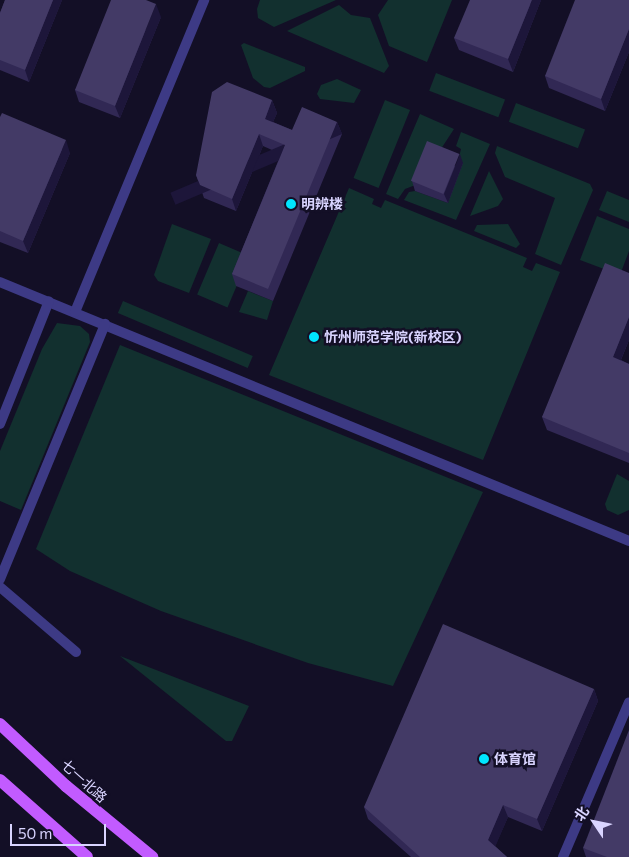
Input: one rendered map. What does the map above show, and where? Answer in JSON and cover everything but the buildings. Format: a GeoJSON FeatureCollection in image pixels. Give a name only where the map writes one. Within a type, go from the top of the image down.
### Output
{"type":"FeatureCollection","features":[{"type":"Feature","properties":{"kind":"main road","name":"七一北路"},"geometry":{"type":"LineString","coordinates":[[0,724],[66,786],[152,857]]}},
{"type":"Feature","properties":{"kind":"main road"},"geometry":{"type":"LineString","coordinates":[[0,780],[87,857]]}},
{"type":"Feature","properties":{"kind":"street"},"geometry":{"type":"LineString","coordinates":[[75,312],[204,0]]}},
{"type":"Feature","properties":{"kind":"street"},"geometry":{"type":"LineString","coordinates":[[0,282],[629,541]]}},
{"type":"Feature","properties":{"kind":"street"},"geometry":{"type":"LineString","coordinates":[[0,424],[49,301]]}},
{"type":"Feature","properties":{"kind":"street"},"geometry":{"type":"LineString","coordinates":[[0,580],[105,324]]}},
{"type":"Feature","properties":{"kind":"street"},"geometry":{"type":"LineString","coordinates":[[0,587],[76,652]]}},
{"type":"Feature","properties":{"kind":"street"},"geometry":{"type":"LineString","coordinates":[[564,857],[629,702]]}},
{"type":"Feature","properties":{"kind":"green space"},"geometry":{"type":"Polygon","coordinates":[[[260,0],[336,0],[274,27],[258,18],[257,9],[260,0]]]}},
{"type":"Feature","properties":{"kind":"green space"},"geometry":{"type":"Polygon","coordinates":[[[388,0],[452,0],[427,62],[389,46],[378,15],[388,0]]]}},
{"type":"Feature","properties":{"kind":"green space"},"geometry":{"type":"Polygon","coordinates":[[[339,5],[351,15],[370,18],[389,66],[384,73],[287,31],[339,5]]]}},
{"type":"Feature","properties":{"kind":"green space"},"geometry":{"type":"Polygon","coordinates":[[[244,43],[305,67],[305,71],[270,88],[264,87],[253,78],[241,45],[244,43]]]}},
{"type":"Feature","properties":{"kind":"green space"},"geometry":{"type":"Polygon","coordinates":[[[436,73],[505,100],[498,117],[429,91],[436,73]]]}},
{"type":"Feature","properties":{"kind":"green space"},"geometry":{"type":"Polygon","coordinates":[[[337,79],[361,90],[354,103],[320,99],[317,94],[321,85],[337,79]]]}},
{"type":"Feature","properties":{"kind":"green space"},"geometry":{"type":"Polygon","coordinates":[[[385,100],[410,110],[379,188],[354,178],[385,100]]]}},
{"type":"Feature","properties":{"kind":"green space"},"geometry":{"type":"Polygon","coordinates":[[[516,103],[585,130],[578,148],[509,122],[516,103]]]}},
{"type":"Feature","properties":{"kind":"green space"},"geometry":{"type":"Polygon","coordinates":[[[420,114],[454,129],[418,184],[405,189],[398,199],[386,194],[420,114]]]}},
{"type":"Feature","properties":{"kind":"green space"},"geometry":{"type":"Polygon","coordinates":[[[461,132],[490,144],[456,220],[404,200],[409,192],[415,191],[448,203],[461,149],[456,146],[461,132]]]}},
{"type":"Feature","properties":{"kind":"green space"},"geometry":{"type":"Polygon","coordinates":[[[497,146],[590,184],[593,190],[561,265],[535,254],[555,198],[505,177],[495,153],[497,146]]]}},
{"type":"Feature","properties":{"kind":"green space"},"geometry":{"type":"Polygon","coordinates":[[[489,171],[503,199],[498,206],[470,216],[489,171]]]}},
{"type":"Feature","properties":{"kind":"green space"},"geometry":{"type":"Polygon","coordinates":[[[349,188],[374,199],[372,204],[381,208],[385,200],[527,258],[523,267],[532,271],[536,263],[560,272],[483,460],[269,375],[349,188]]]}},
{"type":"Feature","properties":{"kind":"green space"},"geometry":{"type":"Polygon","coordinates":[[[607,191],[629,200],[629,222],[599,210],[607,191]]]}},
{"type":"Feature","properties":{"kind":"green space"},"geometry":{"type":"Polygon","coordinates":[[[597,216],[629,229],[629,251],[620,275],[580,260],[597,216]]]}},
{"type":"Feature","properties":{"kind":"green space"},"geometry":{"type":"Polygon","coordinates":[[[172,224],[211,239],[189,293],[158,281],[154,275],[172,224]]]}},
{"type":"Feature","properties":{"kind":"green space"},"geometry":{"type":"Polygon","coordinates":[[[508,224],[520,244],[516,248],[474,231],[477,225],[508,224]]]}},
{"type":"Feature","properties":{"kind":"green space"},"geometry":{"type":"Polygon","coordinates":[[[219,243],[249,256],[227,307],[197,295],[219,243]]]}},
{"type":"Feature","properties":{"kind":"green space"},"geometry":{"type":"Polygon","coordinates":[[[248,291],[273,301],[267,320],[239,312],[248,291]]]}},
{"type":"Feature","properties":{"kind":"green space"},"geometry":{"type":"Polygon","coordinates":[[[123,301],[253,356],[248,368],[118,313],[123,301]]]}},
{"type":"Feature","properties":{"kind":"green space"},"geometry":{"type":"Polygon","coordinates":[[[57,323],[80,326],[89,334],[90,342],[21,510],[0,501],[0,451],[42,349],[57,323]]]}},
{"type":"Feature","properties":{"kind":"green space"},"geometry":{"type":"Polygon","coordinates":[[[120,345],[483,492],[393,686],[308,663],[161,611],[70,571],[36,549],[120,345]]]}},
{"type":"Feature","properties":{"kind":"green space"},"geometry":{"type":"Polygon","coordinates":[[[617,474],[629,481],[629,510],[618,515],[607,510],[605,504],[617,474]]]}},
{"type":"Feature","properties":{"kind":"green space"},"geometry":{"type":"Polygon","coordinates":[[[120,656],[249,706],[232,741],[226,741],[120,656]]]}},
{"type":"Feature","properties":{"kind":"place","name":"明辨楼"},"geometry":{"type":"Point","coordinates":[291,204]}},
{"type":"Feature","properties":{"kind":"place","name":"忻州师范学院(新校区)"},"geometry":{"type":"Point","coordinates":[314,337]}},
{"type":"Feature","properties":{"kind":"place","name":"体育馆"},"geometry":{"type":"Point","coordinates":[484,759]}}]}
